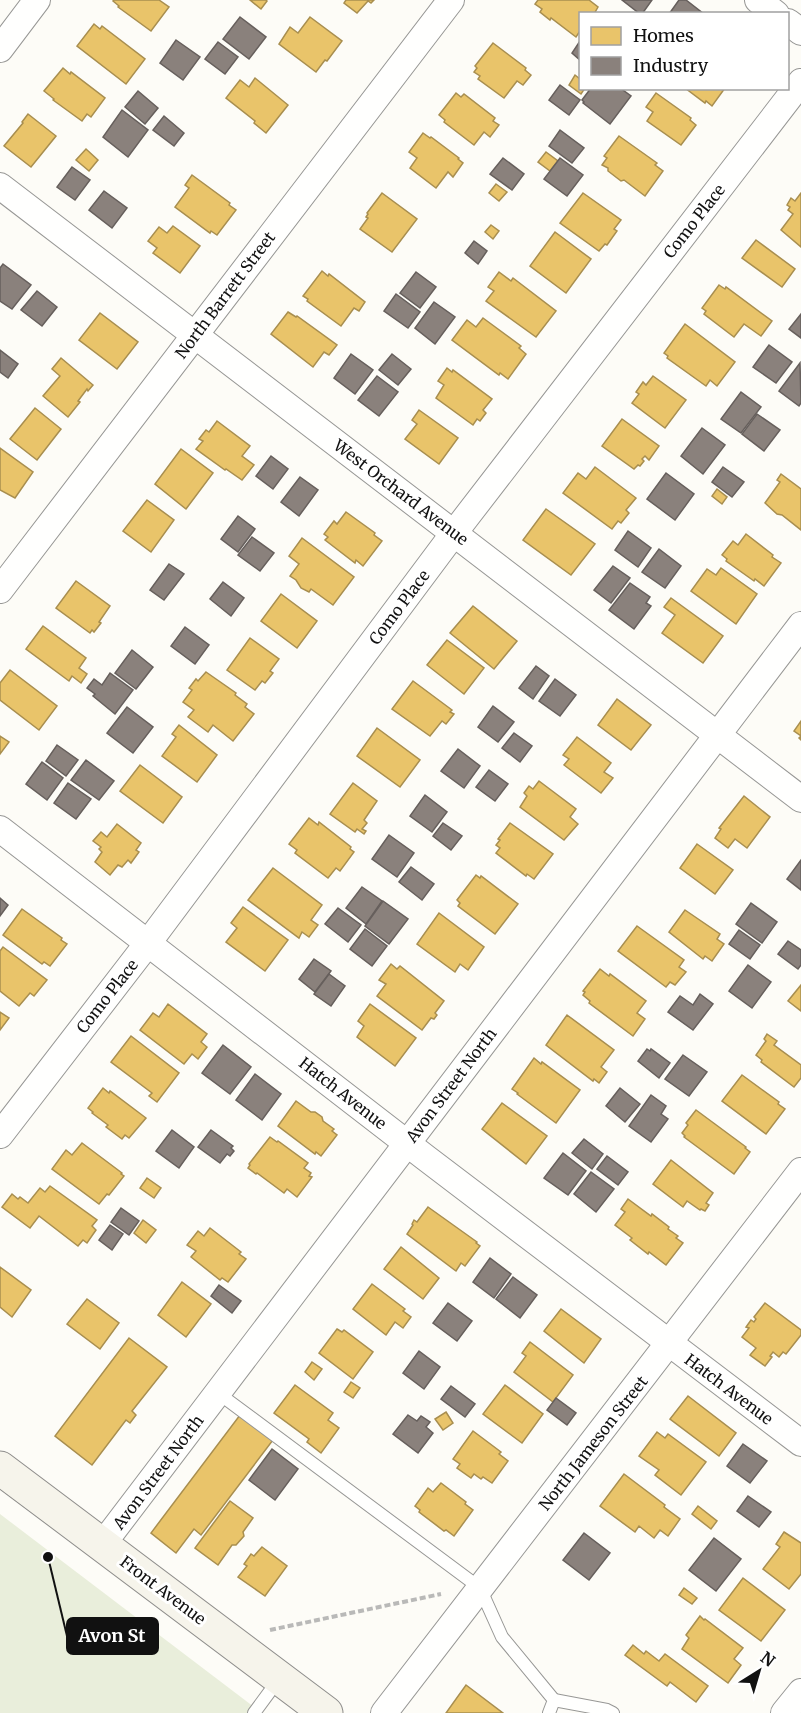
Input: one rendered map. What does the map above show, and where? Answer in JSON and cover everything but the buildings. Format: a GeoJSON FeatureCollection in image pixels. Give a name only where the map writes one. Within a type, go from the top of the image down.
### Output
{"type":"FeatureCollection","features":[{"type":"Feature","properties":{"kind":"street"},"geometry":{"type":"LineString","coordinates":[[0,49],[37,0]]}},
{"type":"Feature","properties":{"kind":"street","name":"North Barrett Street"},"geometry":{"type":"LineString","coordinates":[[0,590],[451,0]]}},
{"type":"Feature","properties":{"kind":"street"},"geometry":{"type":"LineString","coordinates":[[758,0],[773,12]]}},
{"type":"Feature","properties":{"kind":"street"},"geometry":{"type":"LineString","coordinates":[[789,23],[801,32]]}},
{"type":"Feature","properties":{"kind":"street","name":"Como Place"},"geometry":{"type":"LineString","coordinates":[[0,1135],[148,943],[454,532],[801,82]]}},
{"type":"Feature","properties":{"kind":"street","name":"West Orchard Avenue"},"geometry":{"type":"LineString","coordinates":[[0,186],[801,799]]}},
{"type":"Feature","properties":{"kind":"street","name":"Avon Street North"},"geometry":{"type":"LineString","coordinates":[[102,1545],[801,625]]}},
{"type":"Feature","properties":{"kind":"street","name":"Hatch Avenue"},"geometry":{"type":"LineString","coordinates":[[0,829],[801,1443]]}},
{"type":"Feature","properties":{"kind":"street","name":"North Jameson Street"},"geometry":{"type":"LineString","coordinates":[[384,1713],[801,1171]]}},
{"type":"Feature","properties":{"kind":"street","name":"Front Avenue"},"geometry":{"type":"LineString","coordinates":[[0,1468],[326,1713]]}},
{"type":"Feature","properties":{"kind":"street"},"geometry":{"type":"LineString","coordinates":[[784,1713],[801,1692]]}},
{"type":"Feature","properties":{"kind":"lane"},"geometry":{"type":"LineString","coordinates":[[218,1393],[480,1588],[502,1637],[554,1700],[613,1713]]}},
{"type":"Feature","properties":{"kind":"lane"},"geometry":{"type":"LineString","coordinates":[[254,1713],[279,1678]]}},
{"type":"Feature","properties":{"kind":"lane"},"geometry":{"type":"LineString","coordinates":[[549,1713],[554,1700]]}},
{"type":"Feature","properties":{"kind":"path"},"geometry":{"type":"LineString","coordinates":[[270,1630],[441,1594]]}},
{"type":"Feature","properties":{"kind":"green space"},"geometry":{"type":"Polygon","coordinates":[[[0,1514],[262,1713],[0,1713],[0,1514]]]}},
{"type":"Feature","properties":{"kind":"place","name":"Avon St"},"geometry":{"type":"Point","coordinates":[48,1557]}}]}
